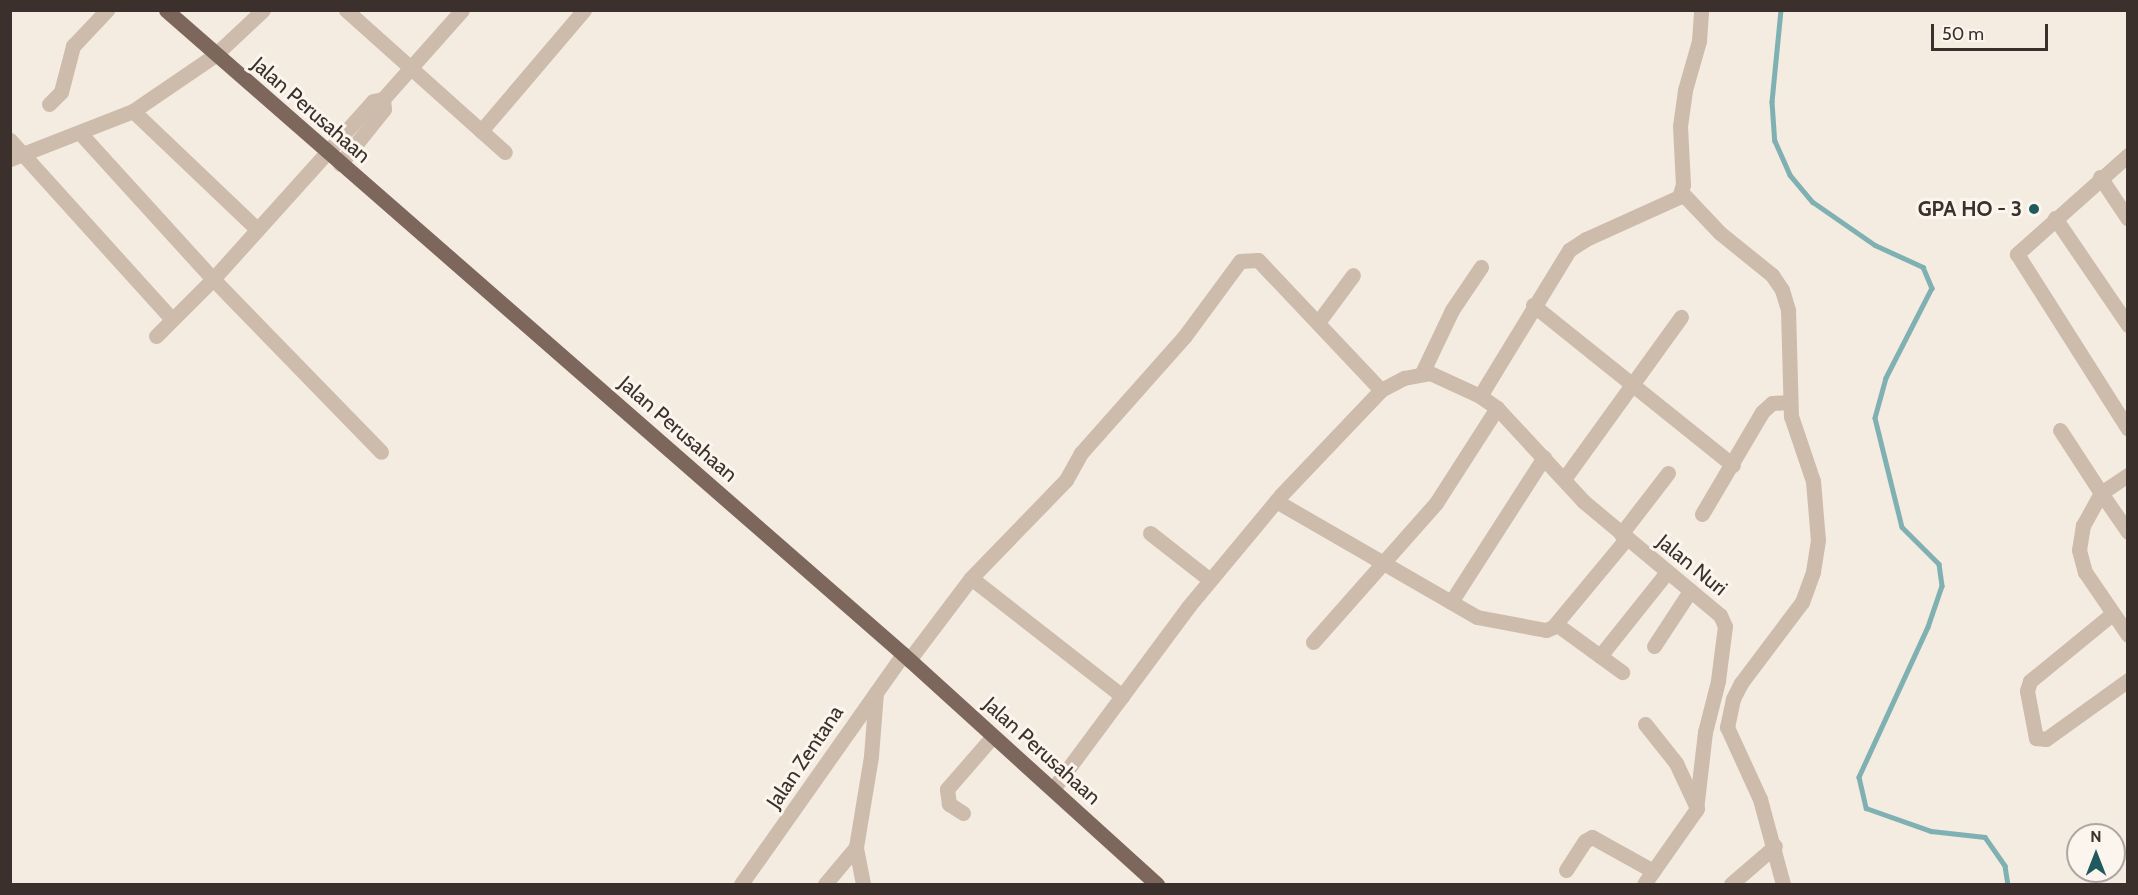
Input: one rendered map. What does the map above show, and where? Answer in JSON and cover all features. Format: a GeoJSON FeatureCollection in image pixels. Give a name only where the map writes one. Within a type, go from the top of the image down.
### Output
{"type":"FeatureCollection","features":[{"type":"Feature","properties":{"kind":"main road","name":"Jalan Perusahaan"},"geometry":{"type":"LineString","coordinates":[[169,11],[211,51],[906,657],[1157,885]]}},
{"type":"Feature","properties":{"kind":"street"},"geometry":{"type":"LineString","coordinates":[[49,104],[64,85],[73,46],[107,10]]}},
{"type":"Feature","properties":{"kind":"street"},"geometry":{"type":"LineString","coordinates":[[15,157],[133,111],[263,10]]}},
{"type":"Feature","properties":{"kind":"street"},"geometry":{"type":"LineString","coordinates":[[156,336],[213,279],[256,228],[335,158],[384,109],[383,99],[462,10]]}},
{"type":"Feature","properties":{"kind":"street"},"geometry":{"type":"LineString","coordinates":[[1701,10],[1699,41],[1685,90],[1680,126],[1682,193],[1720,233],[1772,275],[1782,290],[1788,310],[1786,402],[1813,481],[1818,540],[1813,572],[1802,602],[1724,699],[1727,727],[1760,799],[1775,846],[1784,885]]}},
{"type":"Feature","properties":{"kind":"street"},"geometry":{"type":"LineString","coordinates":[[352,12],[410,68],[505,152]]}},
{"type":"Feature","properties":{"kind":"street"},"geometry":{"type":"LineString","coordinates":[[481,131],[579,12]]}},
{"type":"Feature","properties":{"kind":"street"},"geometry":{"type":"LineString","coordinates":[[133,111],[256,228]]}},
{"type":"Feature","properties":{"kind":"street"},"geometry":{"type":"LineString","coordinates":[[80,132],[213,279],[381,452]]}},
{"type":"Feature","properties":{"kind":"street"},"geometry":{"type":"LineString","coordinates":[[10,140],[15,157],[172,319]]}},
{"type":"Feature","properties":{"kind":"street"},"geometry":{"type":"LineString","coordinates":[[2127,155],[2025,244],[2017,254],[2018,261],[2127,429]]}},
{"type":"Feature","properties":{"kind":"street"},"geometry":{"type":"LineString","coordinates":[[2100,177],[2127,219]]}},
{"type":"Feature","properties":{"kind":"street"},"geometry":{"type":"LineString","coordinates":[[1480,396],[1533,305],[1569,250],[1624,221],[1676,200],[1682,193]]}},
{"type":"Feature","properties":{"kind":"street"},"geometry":{"type":"LineString","coordinates":[[2055,218],[2127,325]]}},
{"type":"Feature","properties":{"kind":"street","name":"Jalan Zentana"},"geometry":{"type":"LineString","coordinates":[[741,885],[876,689],[906,657],[971,578],[1066,480],[1081,453],[1184,338],[1240,261],[1258,260],[1320,321]]}},
{"type":"Feature","properties":{"kind":"street"},"geometry":{"type":"LineString","coordinates":[[1053,789],[1210,580],[1276,501],[1381,390],[1392,382],[1422,373],[1452,310],[1481,267]]}},
{"type":"Feature","properties":{"kind":"street"},"geometry":{"type":"LineString","coordinates":[[1353,275],[1320,321],[1381,390]]}},
{"type":"Feature","properties":{"kind":"street"},"geometry":{"type":"LineString","coordinates":[[1533,305],[1733,465]]}},
{"type":"Feature","properties":{"kind":"street"},"geometry":{"type":"LineString","coordinates":[[1564,479],[1681,317]]}},
{"type":"Feature","properties":{"kind":"street","name":"Jalan Nuri"},"geometry":{"type":"LineString","coordinates":[[1422,373],[1480,396],[1497,408],[1564,479],[1624,536],[1720,615],[1725,626],[1724,699],[1705,732],[1697,808],[1644,885]]}},
{"type":"Feature","properties":{"kind":"street"},"geometry":{"type":"LineString","coordinates":[[1702,514],[1733,465],[1762,412],[1772,404],[1786,402]]}},
{"type":"Feature","properties":{"kind":"street"},"geometry":{"type":"LineString","coordinates":[[1313,642],[1436,503],[1497,408]]}},
{"type":"Feature","properties":{"kind":"street"},"geometry":{"type":"LineString","coordinates":[[2060,430],[2127,532]]}},
{"type":"Feature","properties":{"kind":"street"},"geometry":{"type":"LineString","coordinates":[[1451,602],[1545,457]]}},
{"type":"Feature","properties":{"kind":"street"},"geometry":{"type":"LineString","coordinates":[[1276,501],[1488,622],[1546,630],[1556,624],[1624,536],[1668,473]]}},
{"type":"Feature","properties":{"kind":"street"},"geometry":{"type":"LineString","coordinates":[[2127,475],[2101,493],[2083,525],[2079,550],[2085,572],[2127,635]]}},
{"type":"Feature","properties":{"kind":"street"},"geometry":{"type":"LineString","coordinates":[[1150,533],[1210,580]]}},
{"type":"Feature","properties":{"kind":"street"},"geometry":{"type":"LineString","coordinates":[[1600,656],[1667,572]]}},
{"type":"Feature","properties":{"kind":"street"},"geometry":{"type":"LineString","coordinates":[[971,578],[1122,696]]}},
{"type":"Feature","properties":{"kind":"street"},"geometry":{"type":"LineString","coordinates":[[1654,646],[1690,591]]}},
{"type":"Feature","properties":{"kind":"street"},"geometry":{"type":"LineString","coordinates":[[2112,614],[2030,681],[2027,692],[2036,738],[2046,739],[2125,686]]}},
{"type":"Feature","properties":{"kind":"street"},"geometry":{"type":"LineString","coordinates":[[1556,624],[1622,672]]}},
{"type":"Feature","properties":{"kind":"street"},"geometry":{"type":"LineString","coordinates":[[863,885],[856,847],[871,756],[876,689]]}},
{"type":"Feature","properties":{"kind":"street"},"geometry":{"type":"LineString","coordinates":[[1645,724],[1676,763],[1697,808]]}},
{"type":"Feature","properties":{"kind":"street"},"geometry":{"type":"LineString","coordinates":[[963,813],[949,804],[947,789],[993,736]]}},
{"type":"Feature","properties":{"kind":"street"},"geometry":{"type":"LineString","coordinates":[[1566,870],[1585,841],[1592,837],[1653,871]]}},
{"type":"Feature","properties":{"kind":"street"},"geometry":{"type":"LineString","coordinates":[[1731,885],[1775,846]]}},
{"type":"Feature","properties":{"kind":"street"},"geometry":{"type":"LineString","coordinates":[[825,885],[856,847]]}},
{"type":"Feature","properties":{"kind":"waterway"},"geometry":{"type":"LineString","coordinates":[[1781,10],[1772,102],[1775,141],[1790,175],[1813,202],[1875,245],[1923,267],[1932,288],[1886,378],[1875,418],[1902,527],[1939,564],[1942,586],[1928,627],[1859,777],[1866,808],[1931,831],[1985,837],[2005,866],[2008,884]]}},
{"type":"Feature","properties":{"kind":"place","name":"GPA HO - 3"},"geometry":{"type":"Point","coordinates":[2034,209]}}]}
